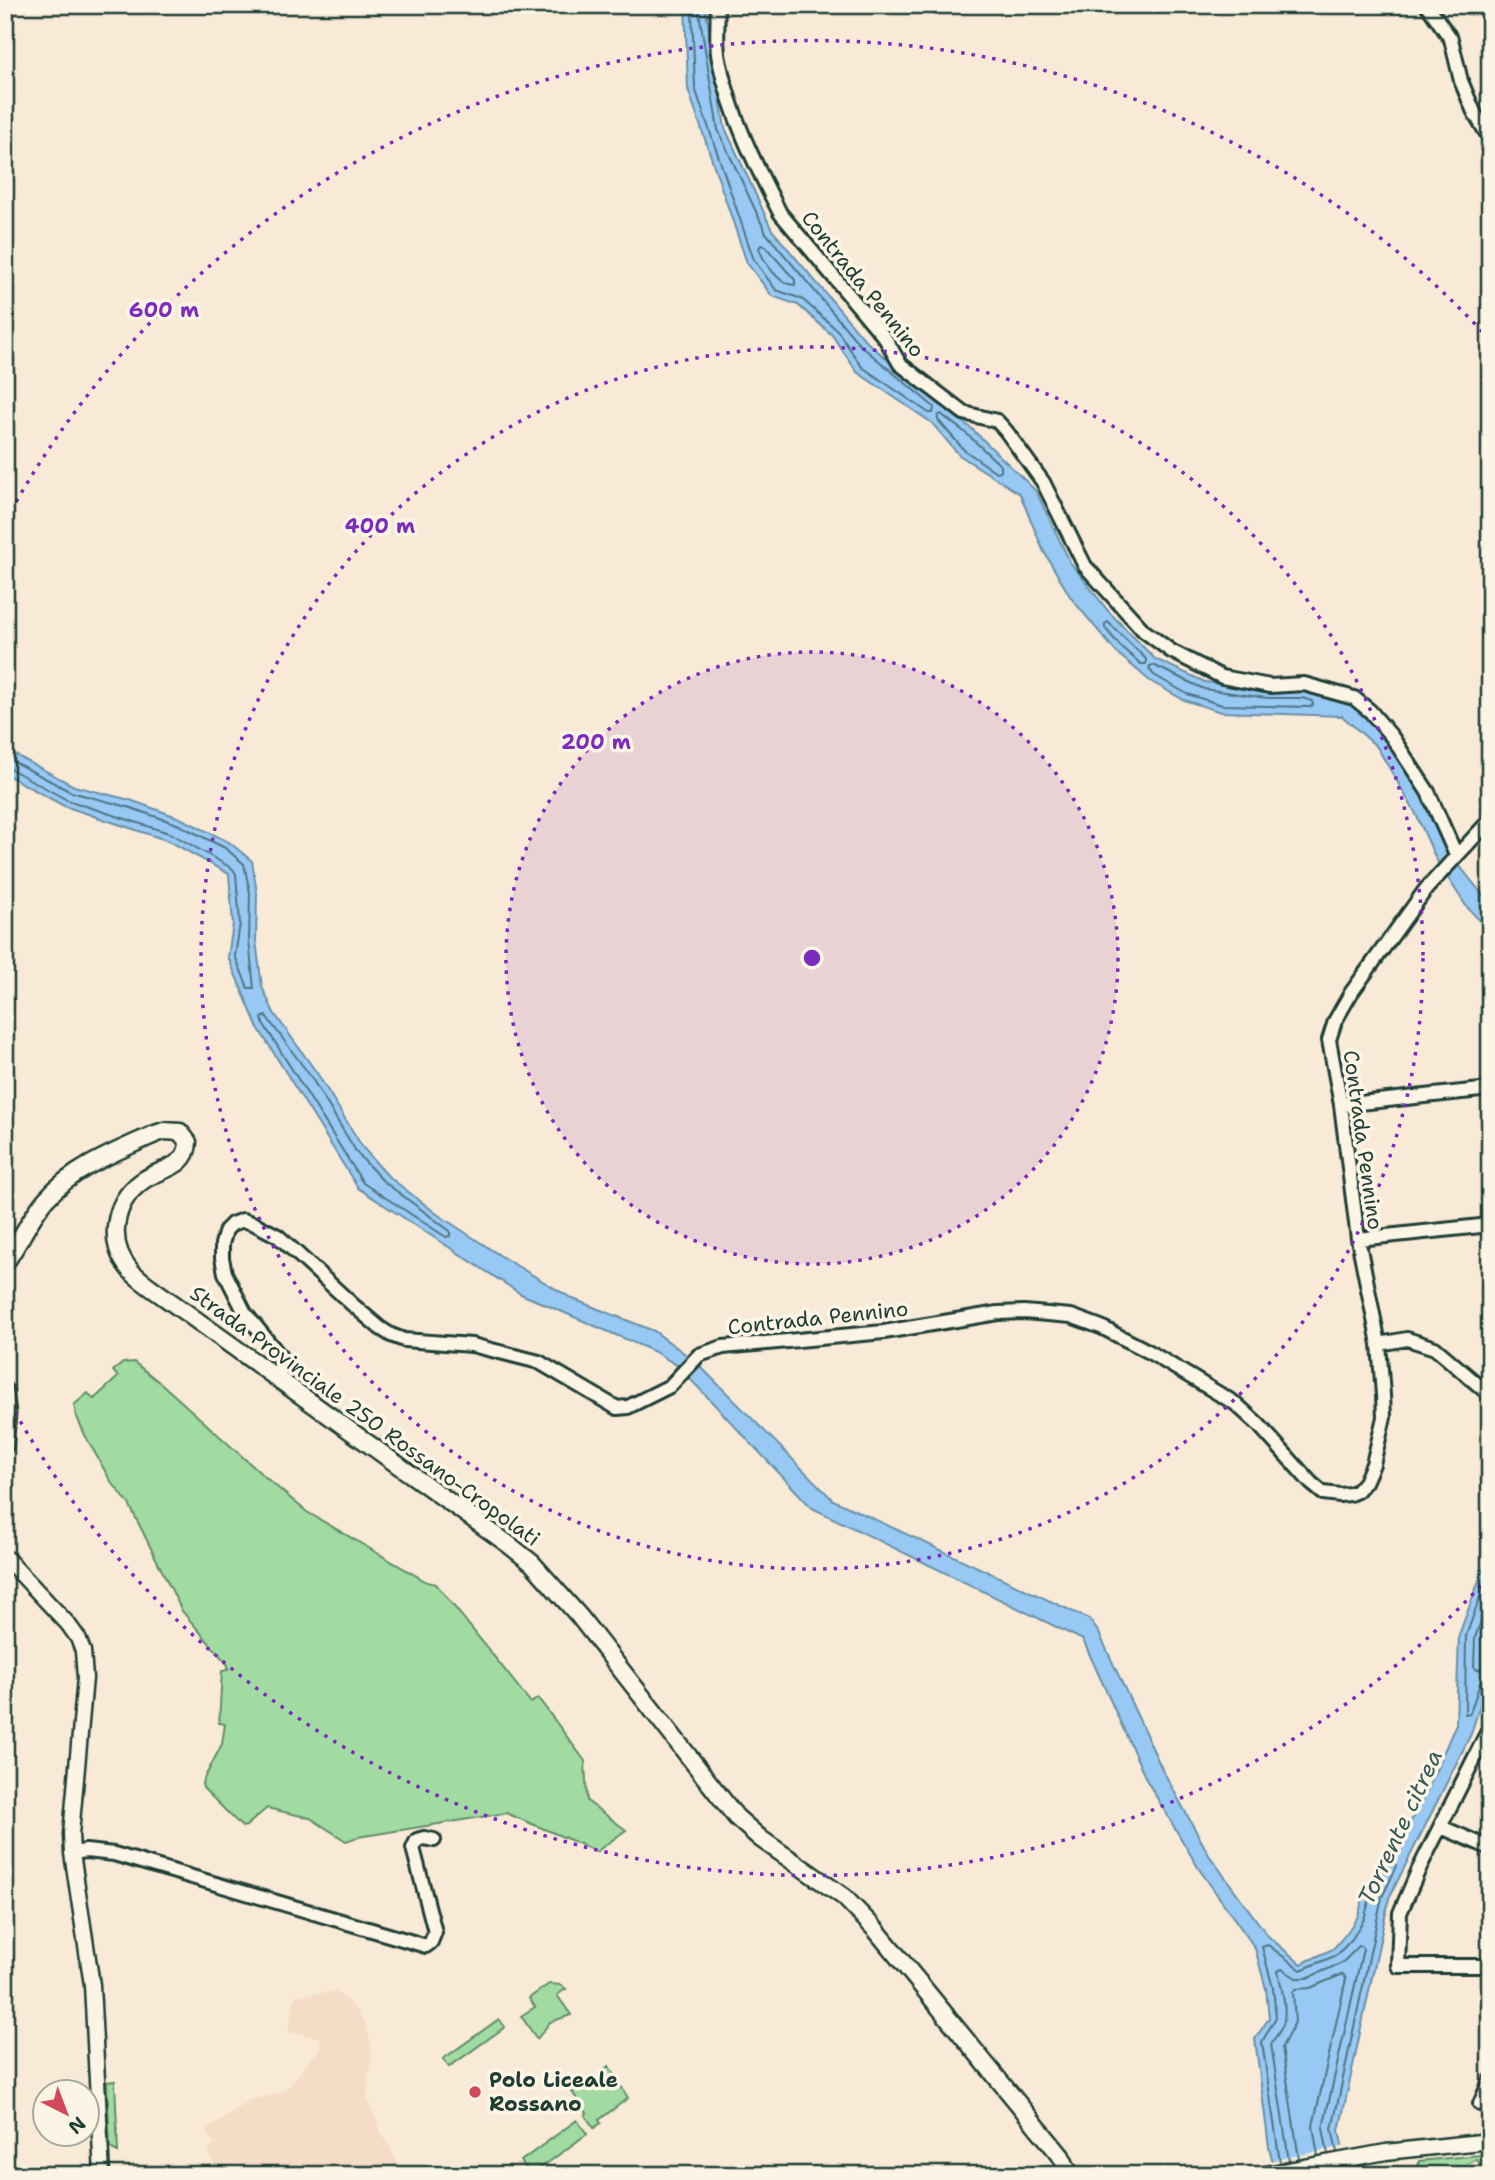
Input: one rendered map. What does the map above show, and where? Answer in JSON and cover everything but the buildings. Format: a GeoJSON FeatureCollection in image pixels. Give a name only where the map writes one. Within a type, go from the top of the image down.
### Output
{"type":"FeatureCollection","features":[{"type":"Feature","properties":{"kind":"main road","name":"Strada Provinciale 250 Rossano-Cropolati"},"geometry":{"type":"LineString","coordinates":[[8,1259],[47,1198],[70,1178],[155,1134],[164,1131],[180,1132],[188,1142],[182,1160],[143,1180],[128,1194],[118,1212],[116,1222],[119,1251],[130,1270],[532,1563],[586,1624],[736,1817],[761,1839],[828,1885],[860,1911],[1061,2156],[1080,2175]]}},
{"type":"Feature","properties":{"kind":"main road","name":"Strada Provinciale 250 Rossano-Cropolati"},"geometry":{"type":"LineString","coordinates":[[1061,2156],[1070,2175]]}},
{"type":"Feature","properties":{"kind":"street","name":"Contrada Pennino"},"geometry":{"type":"LineString","coordinates":[[717,5],[716,30],[725,80],[739,128],[775,204],[787,222],[885,338],[900,364],[964,413],[996,421],[1006,431],[1043,481],[1084,566],[1129,616],[1171,651],[1222,677],[1270,686],[1304,684],[1354,698],[1370,711],[1392,737],[1428,792],[1456,855]]}},
{"type":"Feature","properties":{"kind":"street"},"geometry":{"type":"LineString","coordinates":[[1427,5],[1451,39],[1461,81],[1474,112],[1490,139]]}},
{"type":"Feature","properties":{"kind":"street","name":"Contrada Pennino"},"geometry":{"type":"LineString","coordinates":[[279,1374],[279,1355],[245,1313],[225,1273],[222,1244],[226,1230],[232,1224],[243,1220],[278,1236],[380,1328],[404,1340],[472,1345],[539,1362],[617,1408],[628,1407],[670,1386],[699,1355],[723,1347],[884,1332],[998,1313],[1024,1312],[1071,1317],[1101,1327],[1135,1344],[1236,1404],[1323,1493],[1350,1494],[1366,1482],[1384,1417],[1379,1344],[1358,1239],[1341,1105],[1329,1040],[1335,1021],[1351,993],[1441,872],[1490,820]]}},
{"type":"Feature","properties":{"kind":"street"},"geometry":{"type":"LineString","coordinates":[[1341,1105],[1490,1089]]}},
{"type":"Feature","properties":{"kind":"street"},"geometry":{"type":"LineString","coordinates":[[1358,1239],[1490,1225]]}},
{"type":"Feature","properties":{"kind":"street"},"geometry":{"type":"LineString","coordinates":[[5,1270],[8,1259]]}},
{"type":"Feature","properties":{"kind":"street"},"geometry":{"type":"LineString","coordinates":[[1379,1344],[1407,1339],[1435,1348],[1490,1395]]}},
{"type":"Feature","properties":{"kind":"street"},"geometry":{"type":"LineString","coordinates":[[5,1390],[8,1414],[5,1446]]}},
{"type":"Feature","properties":{"kind":"street"},"geometry":{"type":"LineString","coordinates":[[5,1557],[74,1631],[83,1651],[85,1678],[71,1814],[72,1853],[92,1985],[102,2175]]}},
{"type":"Feature","properties":{"kind":"street"},"geometry":{"type":"LineString","coordinates":[[1490,1727],[1400,1913],[1398,1966],[1490,1966]]}},
{"type":"Feature","properties":{"kind":"street"},"geometry":{"type":"LineString","coordinates":[[1441,1827],[1490,1848]]}},
{"type":"Feature","properties":{"kind":"street"},"geometry":{"type":"LineString","coordinates":[[72,1853],[86,1851],[114,1854],[422,1946],[431,1942],[435,1933],[413,1848],[417,1840],[434,1840]]}},
{"type":"Feature","properties":{"kind":"street"},"geometry":{"type":"LineString","coordinates":[[1480,2104],[1490,2081]]}},
{"type":"Feature","properties":{"kind":"street"},"geometry":{"type":"LineString","coordinates":[[1261,2175],[1352,2157],[1490,2141]]}},
{"type":"Feature","properties":{"kind":"shaded area"},"geometry":{"type":"Polygon","coordinates":[[[336,1992],[348,2001],[365,2023],[372,2053],[368,2100],[380,2130],[404,2175],[226,2175],[210,2159],[209,2150],[215,2145],[205,2131],[249,2100],[278,2094],[289,2086],[320,2048],[321,2038],[288,2032],[295,1995],[336,1992]]]}},
{"type":"Feature","properties":{"kind":"green space"},"geometry":{"type":"Polygon","coordinates":[[[134,1362],[307,1512],[427,1582],[436,1584],[531,1703],[538,1698],[585,1761],[587,1801],[626,1830],[596,1852],[506,1813],[346,1841],[310,1818],[267,1808],[242,1827],[203,1788],[202,1783],[222,1744],[225,1724],[219,1723],[222,1671],[228,1670],[228,1665],[182,1611],[129,1504],[110,1480],[76,1415],[74,1405],[88,1393],[94,1399],[118,1377],[113,1371],[123,1363],[134,1362]]]}},
{"type":"Feature","properties":{"kind":"green space"},"geometry":{"type":"Polygon","coordinates":[[[549,1984],[561,1985],[566,1989],[557,1995],[571,2015],[550,2022],[537,2039],[521,2016],[535,2007],[529,1998],[549,1984]]]}},
{"type":"Feature","properties":{"kind":"green space"},"geometry":{"type":"Polygon","coordinates":[[[499,2019],[505,2027],[449,2067],[443,2059],[499,2019]]]}},
{"type":"Feature","properties":{"kind":"green space"},"geometry":{"type":"Polygon","coordinates":[[[609,2066],[628,2098],[599,2120],[601,2123],[594,2128],[572,2092],[594,2085],[603,2070],[609,2066]]]}},
{"type":"Feature","properties":{"kind":"green space"},"geometry":{"type":"Polygon","coordinates":[[[115,2081],[118,2152],[110,2148],[107,2082],[115,2081]]]}},
{"type":"Feature","properties":{"kind":"green space"},"geometry":{"type":"Polygon","coordinates":[[[577,2120],[587,2134],[531,2175],[521,2161],[577,2120]]]}},
{"type":"Feature","properties":{"kind":"green space"},"geometry":{"type":"Polygon","coordinates":[[[1490,2154],[1490,2170],[1485,2170],[1476,2159],[1454,2175],[1417,2175],[1419,2161],[1490,2154]]]}},
{"type":"Feature","properties":{"kind":"water"},"geometry":{"type":"Polygon","coordinates":[[[685,5],[705,5],[725,128],[772,230],[866,341],[972,429],[1036,491],[1070,562],[1109,612],[1155,659],[1205,682],[1267,691],[1303,691],[1357,706],[1403,764],[1426,799],[1459,865],[1490,904],[1490,932],[1466,906],[1437,861],[1415,812],[1377,747],[1342,716],[1221,712],[1184,700],[1150,681],[1116,652],[1071,598],[1043,550],[1020,494],[959,455],[932,423],[857,372],[832,335],[798,305],[772,296],[747,263],[688,89],[685,5]]]}},
{"type":"Feature","properties":{"kind":"water"},"geometry":{"type":"Polygon","coordinates":[[[5,742],[8,751],[74,786],[130,800],[180,818],[229,842],[252,861],[257,893],[256,941],[262,987],[274,1013],[317,1073],[363,1148],[388,1176],[437,1214],[573,1299],[654,1331],[696,1362],[833,1500],[1089,1619],[1099,1633],[1162,1769],[1209,1855],[1268,1936],[1301,1964],[1333,1949],[1346,1934],[1358,1916],[1367,1885],[1405,1832],[1426,1793],[1456,1724],[1459,1635],[1490,1550],[1490,1673],[1471,1734],[1389,1898],[1339,2131],[1349,2175],[1276,2175],[1269,2147],[1255,2039],[1269,2018],[1266,1989],[1255,1948],[1199,1869],[1147,1781],[1083,1640],[812,1508],[678,1366],[653,1351],[521,1294],[358,1188],[257,1026],[228,957],[233,924],[229,874],[169,841],[64,806],[5,774],[5,742]]]}},
{"type":"Feature","properties":{"kind":"pier"},"geometry":{"type":"Polygon","coordinates":[[[1346,2146],[1352,2170],[1327,2175],[1272,2175],[1269,2161],[1346,2146]]]}},
{"type":"Feature","properties":{"kind":"place","name":"Polo Liceale Rossano"},"geometry":{"type":"Point","coordinates":[475,2092]}},
{"type":"Feature","properties":{"kind":"water label","name":"Torrente citrea"},"geometry":{"type":"Point","coordinates":[1400,1827]}}]}
